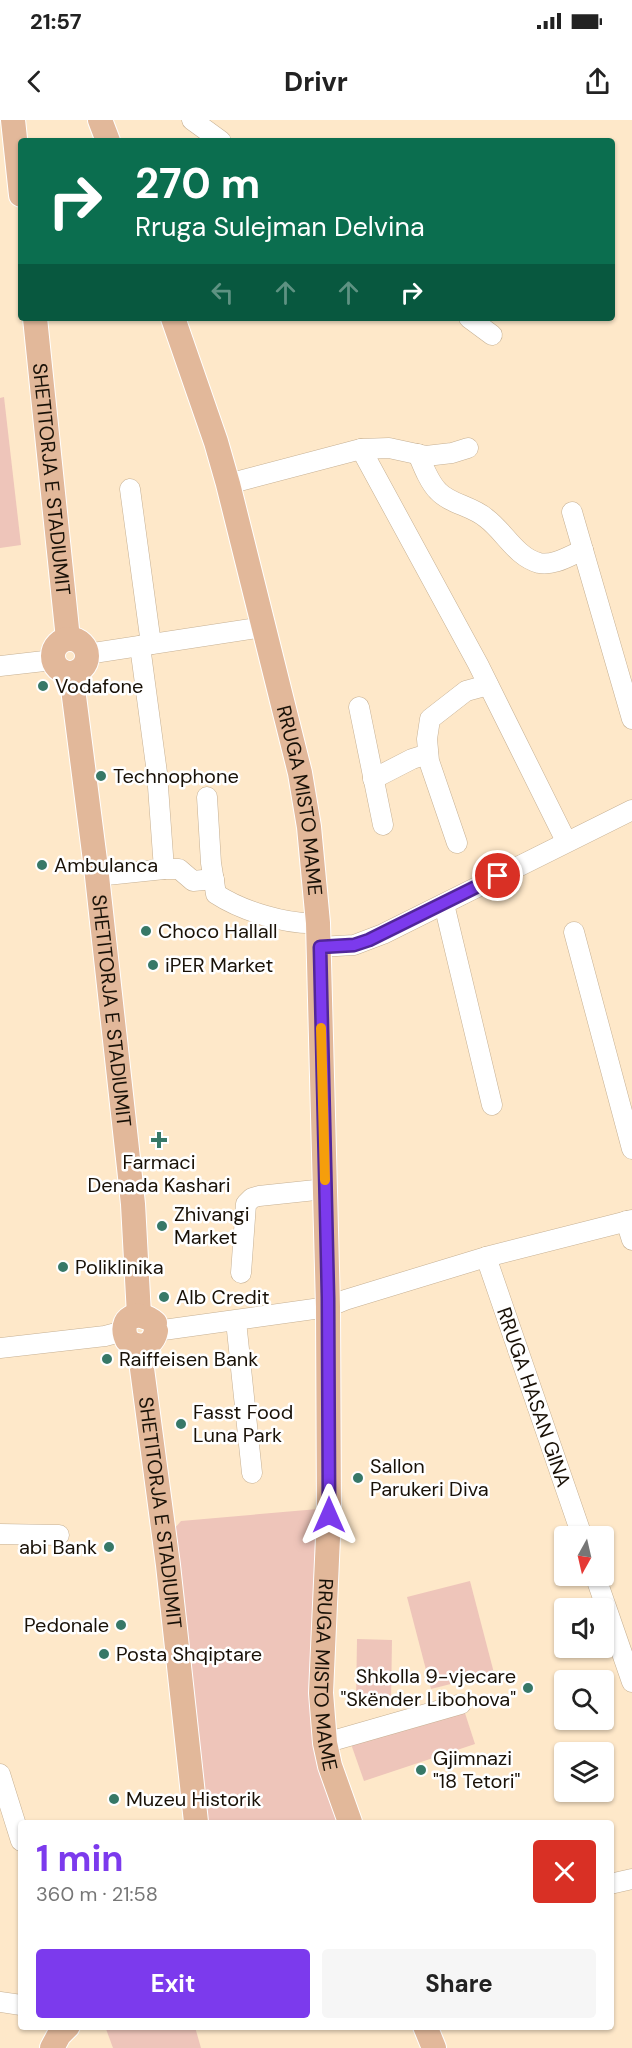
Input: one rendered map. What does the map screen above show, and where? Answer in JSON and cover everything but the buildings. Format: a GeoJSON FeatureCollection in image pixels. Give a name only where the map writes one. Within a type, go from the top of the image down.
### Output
{"type":"FeatureCollection","features":[{"type":"Feature","properties":{"kind":"main road"},"geometry":{"type":"LineString","coordinates":[[13,120],[18,167]]}},
{"type":"Feature","properties":{"kind":"main road"},"geometry":{"type":"LineString","coordinates":[[100,120],[107,138]]}},
{"type":"Feature","properties":{"kind":"main road","name":"SHETITORJA E STADIUMIT"},"geometry":{"type":"LineString","coordinates":[[35,321],[68,639]]}},
{"type":"Feature","properties":{"kind":"main road","name":"RRUGA MISTO MAME"},"geometry":{"type":"LineString","coordinates":[[174,321],[216,442],[228,484],[300,773],[309,827],[320,947],[325,1189],[333,1302],[329,1515],[321,1693],[330,1766],[349,1820]]}},
{"type":"Feature","properties":{"kind":"main road"},"geometry":{"type":"LineString","coordinates":[[68,639],[80,642],[87,654],[83,667],[62,667],[53,653],[56,646],[68,639]]}},
{"type":"Feature","properties":{"kind":"main road","name":"SHETITORJA E STADIUMIT"},"geometry":{"type":"LineString","coordinates":[[62,667],[97,876],[196,1820]]}},
{"type":"Feature","properties":{"kind":"main road"},"geometry":{"type":"LineString","coordinates":[[52,2048],[64,2030]]}},
{"type":"Feature","properties":{"kind":"main road"},"geometry":{"type":"LineString","coordinates":[[427,2030],[434,2048]]}},
{"type":"Feature","properties":{"kind":"street"},"geometry":{"type":"LineString","coordinates":[[192,120],[217,138]]}},
{"type":"Feature","properties":{"kind":"street"},"geometry":{"type":"LineString","coordinates":[[473,321],[492,335]]}},
{"type":"Feature","properties":{"kind":"street"},"geometry":{"type":"LineString","coordinates":[[228,484],[361,449],[389,448],[426,456],[452,453],[468,448]]}},
{"type":"Feature","properties":{"kind":"street"},"geometry":{"type":"LineString","coordinates":[[361,449],[488,685],[566,841]]}},
{"type":"Feature","properties":{"kind":"street"},"geometry":{"type":"LineString","coordinates":[[418,454],[435,488],[443,497],[489,519],[522,554],[532,560],[551,563],[583,550]]}},
{"type":"Feature","properties":{"kind":"street"},"geometry":{"type":"LineString","coordinates":[[130,489],[146,645],[164,869]]}},
{"type":"Feature","properties":{"kind":"street"},"geometry":{"type":"LineString","coordinates":[[572,512],[632,719]]}},
{"type":"Feature","properties":{"kind":"street"},"geometry":{"type":"LineString","coordinates":[[87,654],[263,627]]}},
{"type":"Feature","properties":{"kind":"street"},"geometry":{"type":"LineString","coordinates":[[0,666],[62,667]]}},
{"type":"Feature","properties":{"kind":"street"},"geometry":{"type":"LineString","coordinates":[[456,843],[429,761],[427,739],[430,719],[466,692],[488,685]]}},
{"type":"Feature","properties":{"kind":"street"},"geometry":{"type":"LineString","coordinates":[[359,707],[383,825]]}},
{"type":"Feature","properties":{"kind":"street"},"geometry":{"type":"LineString","coordinates":[[373,779],[412,759],[428,754]]}},
{"type":"Feature","properties":{"kind":"street"},"geometry":{"type":"LineString","coordinates":[[207,797],[216,894],[240,908],[293,923],[318,923]]}},
{"type":"Feature","properties":{"kind":"street"},"geometry":{"type":"LineString","coordinates":[[320,947],[354,945],[369,940],[632,810]]}},
{"type":"Feature","properties":{"kind":"street"},"geometry":{"type":"LineString","coordinates":[[97,876],[178,868],[193,881],[214,879]]}},
{"type":"Feature","properties":{"kind":"street"},"geometry":{"type":"LineString","coordinates":[[444,904],[492,1105]]}},
{"type":"Feature","properties":{"kind":"street"},"geometry":{"type":"LineString","coordinates":[[574,932],[632,1149]]}},
{"type":"Feature","properties":{"kind":"street"},"geometry":{"type":"LineString","coordinates":[[241,1273],[246,1203],[259,1196],[325,1189]]}},
{"type":"Feature","properties":{"kind":"street"},"geometry":{"type":"LineString","coordinates":[[143,1329],[236,1321],[333,1302],[486,1257],[630,1227]]}},
{"type":"Feature","properties":{"kind":"street","name":"RRUGA HASAN GINA"},"geometry":{"type":"LineString","coordinates":[[486,1257],[579,1526]]}},
{"type":"Feature","properties":{"kind":"street"},"geometry":{"type":"LineString","coordinates":[[0,1348],[105,1336],[333,1302]]}},
{"type":"Feature","properties":{"kind":"street"},"geometry":{"type":"LineString","coordinates":[[236,1321],[252,1473]]}},
{"type":"Feature","properties":{"kind":"street"},"geometry":{"type":"LineString","coordinates":[[0,1534],[59,1535]]}},
{"type":"Feature","properties":{"kind":"street"},"geometry":{"type":"LineString","coordinates":[[599,1586],[632,1682]]}},
{"type":"Feature","properties":{"kind":"street"},"geometry":{"type":"LineString","coordinates":[[326,1743],[461,1704]]}},
{"type":"Feature","properties":{"kind":"street"},"geometry":{"type":"LineString","coordinates":[[1,1781],[18,1832]]}},
{"type":"Feature","properties":{"kind":"street"},"geometry":{"type":"LineString","coordinates":[[614,1883],[632,1879]]}},
{"type":"Feature","properties":{"kind":"street"},"geometry":{"type":"LineString","coordinates":[[0,2002],[18,2005]]}},
{"type":"Feature","properties":{"kind":"shaded area"},"geometry":{"type":"Polygon","coordinates":[[[4,397],[21,545],[0,548],[0,398],[4,397]]]}},
{"type":"Feature","properties":{"kind":"shaded area"},"geometry":{"type":"Polygon","coordinates":[[[318,1509],[315,1679],[341,1820],[208,1820],[174,1529],[181,1521],[318,1509]]]}},
{"type":"Feature","properties":{"kind":"shaded area"},"geometry":{"type":"Polygon","coordinates":[[[470,1581],[494,1673],[431,1689],[407,1597],[470,1581]]]}},
{"type":"Feature","properties":{"kind":"shaded area"},"geometry":{"type":"Polygon","coordinates":[[[357,1639],[392,1640],[391,1702],[356,1701],[357,1639]]]}},
{"type":"Feature","properties":{"kind":"shaded area"},"geometry":{"type":"Polygon","coordinates":[[[463,1707],[475,1744],[364,1781],[351,1744],[463,1707]]]}},
{"type":"Feature","properties":{"kind":"shaded area"},"geometry":{"type":"Polygon","coordinates":[[[106,2030],[196,2030],[201,2048],[113,2048],[106,2030]]]}},
{"type":"Feature","properties":{"kind":"slow traffic"},"geometry":{"type":"LineString","coordinates":[[321,1028],[325,1180]]}},
{"type":"Feature","properties":{"kind":"place","name":"Vodafone"},"geometry":{"type":"Point","coordinates":[43,686]}},
{"type":"Feature","properties":{"kind":"place","name":"Technophone"},"geometry":{"type":"Point","coordinates":[101,776]}},
{"type":"Feature","properties":{"kind":"place","name":"Ambulanca"},"geometry":{"type":"Point","coordinates":[42,865]}},
{"type":"Feature","properties":{"kind":"place","name":"Choco Hallall"},"geometry":{"type":"Point","coordinates":[146,931]}},
{"type":"Feature","properties":{"kind":"place","name":"iPER Market"},"geometry":{"type":"Point","coordinates":[153,965]}},
{"type":"Feature","properties":{"kind":"place","name":"Farmaci Denada Kashari"},"geometry":{"type":"Point","coordinates":[159,1140]}},
{"type":"Feature","properties":{"kind":"place","name":"Zhivangi Market"},"geometry":{"type":"Point","coordinates":[162,1226]}},
{"type":"Feature","properties":{"kind":"place","name":"Poliklinika"},"geometry":{"type":"Point","coordinates":[63,1267]}},
{"type":"Feature","properties":{"kind":"place","name":"Alb Credit"},"geometry":{"type":"Point","coordinates":[164,1297]}},
{"type":"Feature","properties":{"kind":"place","name":"Raiffeisen Bank"},"geometry":{"type":"Point","coordinates":[107,1359]}},
{"type":"Feature","properties":{"kind":"place","name":"Fasst Food Luna Park"},"geometry":{"type":"Point","coordinates":[181,1424]}},
{"type":"Feature","properties":{"kind":"place","name":"Sallon Parukeri Diva"},"geometry":{"type":"Point","coordinates":[358,1478]}},
{"type":"Feature","properties":{"kind":"place","name":"abi Bank"},"geometry":{"type":"Point","coordinates":[109,1547]}},
{"type":"Feature","properties":{"kind":"place","name":"Pedonale"},"geometry":{"type":"Point","coordinates":[121,1625]}},
{"type":"Feature","properties":{"kind":"place","name":"Posta Shqiptare"},"geometry":{"type":"Point","coordinates":[104,1654]}},
{"type":"Feature","properties":{"kind":"place","name":"Shkolla 9-vjecare \"Skënder Libohova\""},"geometry":{"type":"Point","coordinates":[528,1688]}},
{"type":"Feature","properties":{"kind":"place","name":"Gjimnazi \"18 Tetori\""},"geometry":{"type":"Point","coordinates":[421,1770]}},
{"type":"Feature","properties":{"kind":"place","name":"Muzeu Historik"},"geometry":{"type":"Point","coordinates":[114,1799]}},
{"type":"Feature","properties":{"kind":"route"},"geometry":{"type":"LineString","coordinates":[[329,1515],[328,1298],[320,947],[354,945],[369,940],[498,876]]}}]}
